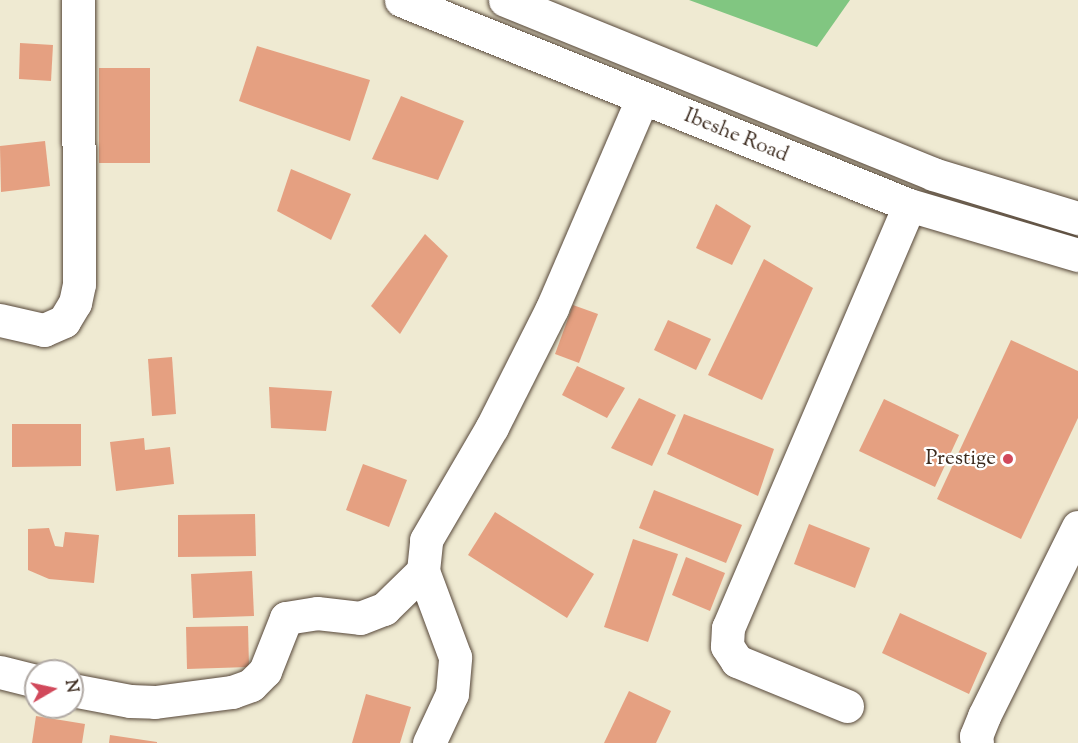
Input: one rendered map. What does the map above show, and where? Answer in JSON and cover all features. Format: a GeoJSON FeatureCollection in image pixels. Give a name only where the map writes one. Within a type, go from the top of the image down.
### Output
{"type":"FeatureCollection","features":[{"type":"Feature","properties":{"kind":"street"},"geometry":{"type":"LineString","coordinates":[[0,320],[44,330],[64,321],[75,303],[79,284],[78,0]]}},
{"type":"Feature","properties":{"kind":"street","name":"Ibeshe Road"},"geometry":{"type":"LineString","coordinates":[[401,0],[909,205],[1078,255]]}},
{"type":"Feature","properties":{"kind":"street","name":"Ibeshe Road"},"geometry":{"type":"LineString","coordinates":[[505,0],[933,174],[1078,218]]}},
{"type":"Feature","properties":{"kind":"street"},"geometry":{"type":"LineString","coordinates":[[429,743],[452,694],[455,657],[447,632],[427,590],[423,571],[426,540],[492,427],[552,308],[642,99]]}},
{"type":"Feature","properties":{"kind":"street"},"geometry":{"type":"LineString","coordinates":[[847,706],[737,662],[727,646],[728,628],[909,205]]}},
{"type":"Feature","properties":{"kind":"street"},"geometry":{"type":"LineString","coordinates":[[977,743],[976,736],[984,716],[1078,527]]}},
{"type":"Feature","properties":{"kind":"street"},"geometry":{"type":"LineString","coordinates":[[84,692],[130,701],[155,702],[232,692],[251,685],[265,671],[286,618],[317,612],[360,618],[384,609],[423,571]]}},
{"type":"Feature","properties":{"kind":"street"},"geometry":{"type":"LineString","coordinates":[[0,672],[24,678]]}},
{"type":"Feature","properties":{"kind":"green space"},"geometry":{"type":"Polygon","coordinates":[[[689,0],[850,0],[817,47],[689,0]]]}},
{"type":"Feature","properties":{"kind":"building"},"geometry":{"type":"Polygon","coordinates":[[[20,43],[53,45],[51,81],[19,79],[20,43]]]}},
{"type":"Feature","properties":{"kind":"building"},"geometry":{"type":"Polygon","coordinates":[[[257,46],[370,80],[350,141],[239,101],[257,46]]]}},
{"type":"Feature","properties":{"kind":"building"},"geometry":{"type":"Polygon","coordinates":[[[99,68],[150,68],[150,163],[99,163],[99,68]]]}},
{"type":"Feature","properties":{"kind":"building"},"geometry":{"type":"Polygon","coordinates":[[[401,96],[464,121],[438,180],[372,159],[401,96]]]}},
{"type":"Feature","properties":{"kind":"building"},"geometry":{"type":"Polygon","coordinates":[[[45,141],[50,186],[1,192],[0,146],[45,141]]]}},
{"type":"Feature","properties":{"kind":"building"},"geometry":{"type":"Polygon","coordinates":[[[291,169],[351,194],[331,240],[277,211],[291,169]]]}},
{"type":"Feature","properties":{"kind":"building"},"geometry":{"type":"Polygon","coordinates":[[[716,204],[751,226],[732,265],[696,248],[716,204]]]}},
{"type":"Feature","properties":{"kind":"building"},"geometry":{"type":"Polygon","coordinates":[[[425,234],[448,256],[400,334],[371,306],[425,234]]]}},
{"type":"Feature","properties":{"kind":"building"},"geometry":{"type":"Polygon","coordinates":[[[764,259],[813,288],[762,400],[708,375],[764,259]]]}},
{"type":"Feature","properties":{"kind":"building"},"geometry":{"type":"Polygon","coordinates":[[[573,305],[598,314],[579,363],[555,354],[573,305]]]}},
{"type":"Feature","properties":{"kind":"building"},"geometry":{"type":"Polygon","coordinates":[[[668,320],[711,339],[696,370],[654,350],[668,320]]]}},
{"type":"Feature","properties":{"kind":"building","name":"Prestige"},"geometry":{"type":"Polygon","coordinates":[[[1011,340],[1078,371],[1078,418],[1021,539],[937,499],[1011,340]]]}},
{"type":"Feature","properties":{"kind":"building"},"geometry":{"type":"Polygon","coordinates":[[[172,357],[176,414],[152,416],[148,359],[172,357]]]}},
{"type":"Feature","properties":{"kind":"building"},"geometry":{"type":"Polygon","coordinates":[[[577,366],[625,388],[607,418],[562,395],[577,366]]]}},
{"type":"Feature","properties":{"kind":"building"},"geometry":{"type":"Polygon","coordinates":[[[269,387],[332,391],[326,431],[271,428],[269,387]]]}},
{"type":"Feature","properties":{"kind":"building"},"geometry":{"type":"Polygon","coordinates":[[[639,398],[676,415],[652,466],[611,448],[639,398]]]}},
{"type":"Feature","properties":{"kind":"building"},"geometry":{"type":"Polygon","coordinates":[[[884,399],[959,435],[935,487],[859,451],[884,399]]]}},
{"type":"Feature","properties":{"kind":"building"},"geometry":{"type":"Polygon","coordinates":[[[684,414],[774,449],[758,496],[667,454],[684,414]]]}},
{"type":"Feature","properties":{"kind":"building"},"geometry":{"type":"Polygon","coordinates":[[[12,424],[81,424],[81,466],[12,467],[12,424]]]}},
{"type":"Feature","properties":{"kind":"building"},"geometry":{"type":"Polygon","coordinates":[[[144,438],[145,450],[170,447],[174,484],[116,491],[110,442],[144,438]]]}},
{"type":"Feature","properties":{"kind":"building"},"geometry":{"type":"Polygon","coordinates":[[[363,464],[407,480],[389,527],[346,510],[363,464]]]}},
{"type":"Feature","properties":{"kind":"building"},"geometry":{"type":"Polygon","coordinates":[[[654,490],[742,525],[726,563],[639,528],[654,490]]]}},
{"type":"Feature","properties":{"kind":"building"},"geometry":{"type":"Polygon","coordinates":[[[495,512],[594,574],[567,618],[468,555],[495,512]]]}},
{"type":"Feature","properties":{"kind":"building"},"geometry":{"type":"Polygon","coordinates":[[[255,514],[256,556],[178,557],[178,515],[255,514]]]}},
{"type":"Feature","properties":{"kind":"building"},"geometry":{"type":"Polygon","coordinates":[[[809,524],[870,548],[855,588],[794,564],[809,524]]]}},
{"type":"Feature","properties":{"kind":"building"},"geometry":{"type":"Polygon","coordinates":[[[49,528],[55,546],[63,547],[65,532],[99,535],[94,583],[49,579],[28,570],[28,529],[49,528]]]}},
{"type":"Feature","properties":{"kind":"building"},"geometry":{"type":"Polygon","coordinates":[[[633,539],[678,554],[648,642],[604,627],[633,539]]]}},
{"type":"Feature","properties":{"kind":"building"},"geometry":{"type":"Polygon","coordinates":[[[686,557],[725,573],[710,611],[672,595],[686,557]]]}},
{"type":"Feature","properties":{"kind":"building"},"geometry":{"type":"Polygon","coordinates":[[[252,571],[254,616],[193,618],[191,574],[252,571]]]}},
{"type":"Feature","properties":{"kind":"building"},"geometry":{"type":"Polygon","coordinates":[[[900,613],[987,653],[969,694],[882,653],[900,613]]]}},
{"type":"Feature","properties":{"kind":"building"},"geometry":{"type":"Polygon","coordinates":[[[248,626],[249,667],[187,669],[186,627],[248,626]]]}},
{"type":"Feature","properties":{"kind":"building"},"geometry":{"type":"Polygon","coordinates":[[[629,691],[671,711],[656,743],[604,743],[629,691]]]}},
{"type":"Feature","properties":{"kind":"building"},"geometry":{"type":"Polygon","coordinates":[[[366,694],[411,707],[400,743],[352,743],[366,694]]]}},
{"type":"Feature","properties":{"kind":"building"},"geometry":{"type":"Polygon","coordinates":[[[36,719],[54,719],[85,724],[82,743],[32,743],[36,719]]]}},
{"type":"Feature","properties":{"kind":"building"},"geometry":{"type":"Polygon","coordinates":[[[110,735],[157,742],[157,743],[109,743],[110,735]]]}},
{"type":"Feature","properties":{"kind":"place","name":"Prestige"},"geometry":{"type":"Point","coordinates":[1008,459]}}]}
